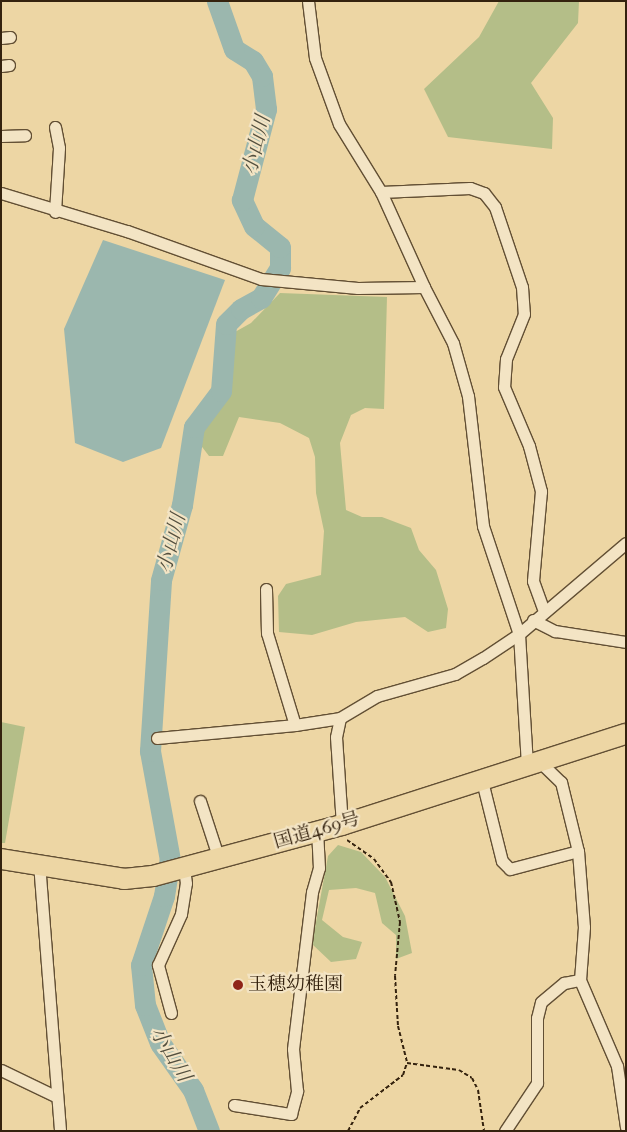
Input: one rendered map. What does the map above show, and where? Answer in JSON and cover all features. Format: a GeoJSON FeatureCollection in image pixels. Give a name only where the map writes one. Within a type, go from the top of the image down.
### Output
{"type":"FeatureCollection","features":[{"type":"Feature","properties":{"kind":"highway","name":"国道469号"},"geometry":{"type":"LineString","coordinates":[[1,859],[124,879],[172,871],[330,828],[626,734]]}},
{"type":"Feature","properties":{"kind":"street"},"geometry":{"type":"LineString","coordinates":[[308,1],[315,58],[339,124],[381,192],[424,287],[454,343],[468,396],[483,526],[519,634],[534,764],[561,782],[578,850],[584,927],[580,980],[617,1066],[626,1127]]}},
{"type":"Feature","properties":{"kind":"street"},"geometry":{"type":"LineString","coordinates":[[55,127],[59,148],[56,212]]}},
{"type":"Feature","properties":{"kind":"street"},"geometry":{"type":"LineString","coordinates":[[1,136],[26,135]]}},
{"type":"Feature","properties":{"kind":"street"},"geometry":{"type":"LineString","coordinates":[[381,192],[470,188],[484,193],[495,207],[522,288],[524,314],[506,359],[504,387],[529,446],[542,491],[533,581],[544,611]]}},
{"type":"Feature","properties":{"kind":"street"},"geometry":{"type":"LineString","coordinates":[[1,193],[56,212],[126,231],[264,279],[286,283],[358,288],[424,287]]}},
{"type":"Feature","properties":{"kind":"street"},"geometry":{"type":"LineString","coordinates":[[156,738],[295,725],[340,718],[377,696],[455,674],[519,634],[533,620],[626,543]]}},
{"type":"Feature","properties":{"kind":"street"},"geometry":{"type":"LineString","coordinates":[[266,589],[267,633],[295,725]]}},
{"type":"Feature","properties":{"kind":"street"},"geometry":{"type":"LineString","coordinates":[[533,620],[555,631],[626,642]]}},
{"type":"Feature","properties":{"kind":"street"},"geometry":{"type":"LineString","coordinates":[[234,1105],[291,1114],[298,1090],[293,1048],[312,892],[330,828],[336,737],[340,718]]}},
{"type":"Feature","properties":{"kind":"street"},"geometry":{"type":"LineString","coordinates":[[482,781],[502,861],[510,869],[578,850]]}},
{"type":"Feature","properties":{"kind":"street"},"geometry":{"type":"LineString","coordinates":[[200,801],[219,859]]}},
{"type":"Feature","properties":{"kind":"street"},"geometry":{"type":"LineString","coordinates":[[39,864],[60,1131]]}},
{"type":"Feature","properties":{"kind":"street"},"geometry":{"type":"LineString","coordinates":[[170,1013],[158,965],[181,914],[186,883],[172,871]]}},
{"type":"Feature","properties":{"kind":"street"},"geometry":{"type":"LineString","coordinates":[[505,1131],[537,1083],[537,1018],[542,1002],[564,983],[580,980]]}},
{"type":"Feature","properties":{"kind":"street"},"geometry":{"type":"LineString","coordinates":[[1,1070],[57,1097]]}},
{"type":"Feature","properties":{"kind":"path"},"geometry":{"type":"LineString","coordinates":[[330,828],[374,859],[391,882],[400,922],[395,976],[398,1026],[407,1063],[403,1075],[360,1108],[348,1131]]}},
{"type":"Feature","properties":{"kind":"path"},"geometry":{"type":"LineString","coordinates":[[407,1063],[420,1067],[459,1070],[472,1078],[478,1090],[484,1131]]}},
{"type":"Feature","properties":{"kind":"green space"},"geometry":{"type":"Polygon","coordinates":[[[499,1],[579,1],[578,23],[531,83],[553,118],[552,149],[448,137],[424,89],[479,37],[499,1]]]}},
{"type":"Feature","properties":{"kind":"green space"},"geometry":{"type":"Polygon","coordinates":[[[280,293],[387,297],[384,409],[365,408],[351,415],[340,443],[346,510],[362,517],[382,517],[411,528],[419,550],[436,570],[448,609],[446,628],[428,632],[405,617],[356,622],[312,635],[279,632],[278,596],[286,584],[321,575],[324,531],[316,493],[315,457],[309,438],[280,423],[239,417],[223,456],[209,456],[196,439],[227,386],[226,337],[251,323],[280,293]]]}},
{"type":"Feature","properties":{"kind":"green space"},"geometry":{"type":"Polygon","coordinates":[[[1,722],[25,727],[5,843],[1,843],[1,722]]]}},
{"type":"Feature","properties":{"kind":"green space"},"geometry":{"type":"Polygon","coordinates":[[[338,845],[361,852],[385,877],[405,916],[412,953],[396,959],[396,935],[382,923],[375,893],[356,888],[329,890],[322,920],[343,937],[362,942],[356,959],[331,962],[312,944],[328,856],[338,845]]]}},
{"type":"Feature","properties":{"kind":"water"},"geometry":{"type":"Polygon","coordinates":[[[103,240],[225,280],[161,448],[123,462],[75,443],[64,329],[103,240]]]}},
{"type":"Feature","properties":{"kind":"waterway","name":"小山川"},"geometry":{"type":"LineString","coordinates":[[209,1131],[193,1090],[160,1043],[145,1005],[141,965],[164,896],[170,860],[150,751],[161,580],[182,505],[194,427],[221,391],[226,324],[241,309],[261,298],[280,268],[280,247],[254,226],[242,200],[266,109],[262,76],[253,61],[234,49],[217,1]]}},
{"type":"Feature","properties":{"kind":"place","name":"玉穂幼稚園"},"geometry":{"type":"Point","coordinates":[238,985]}}]}
